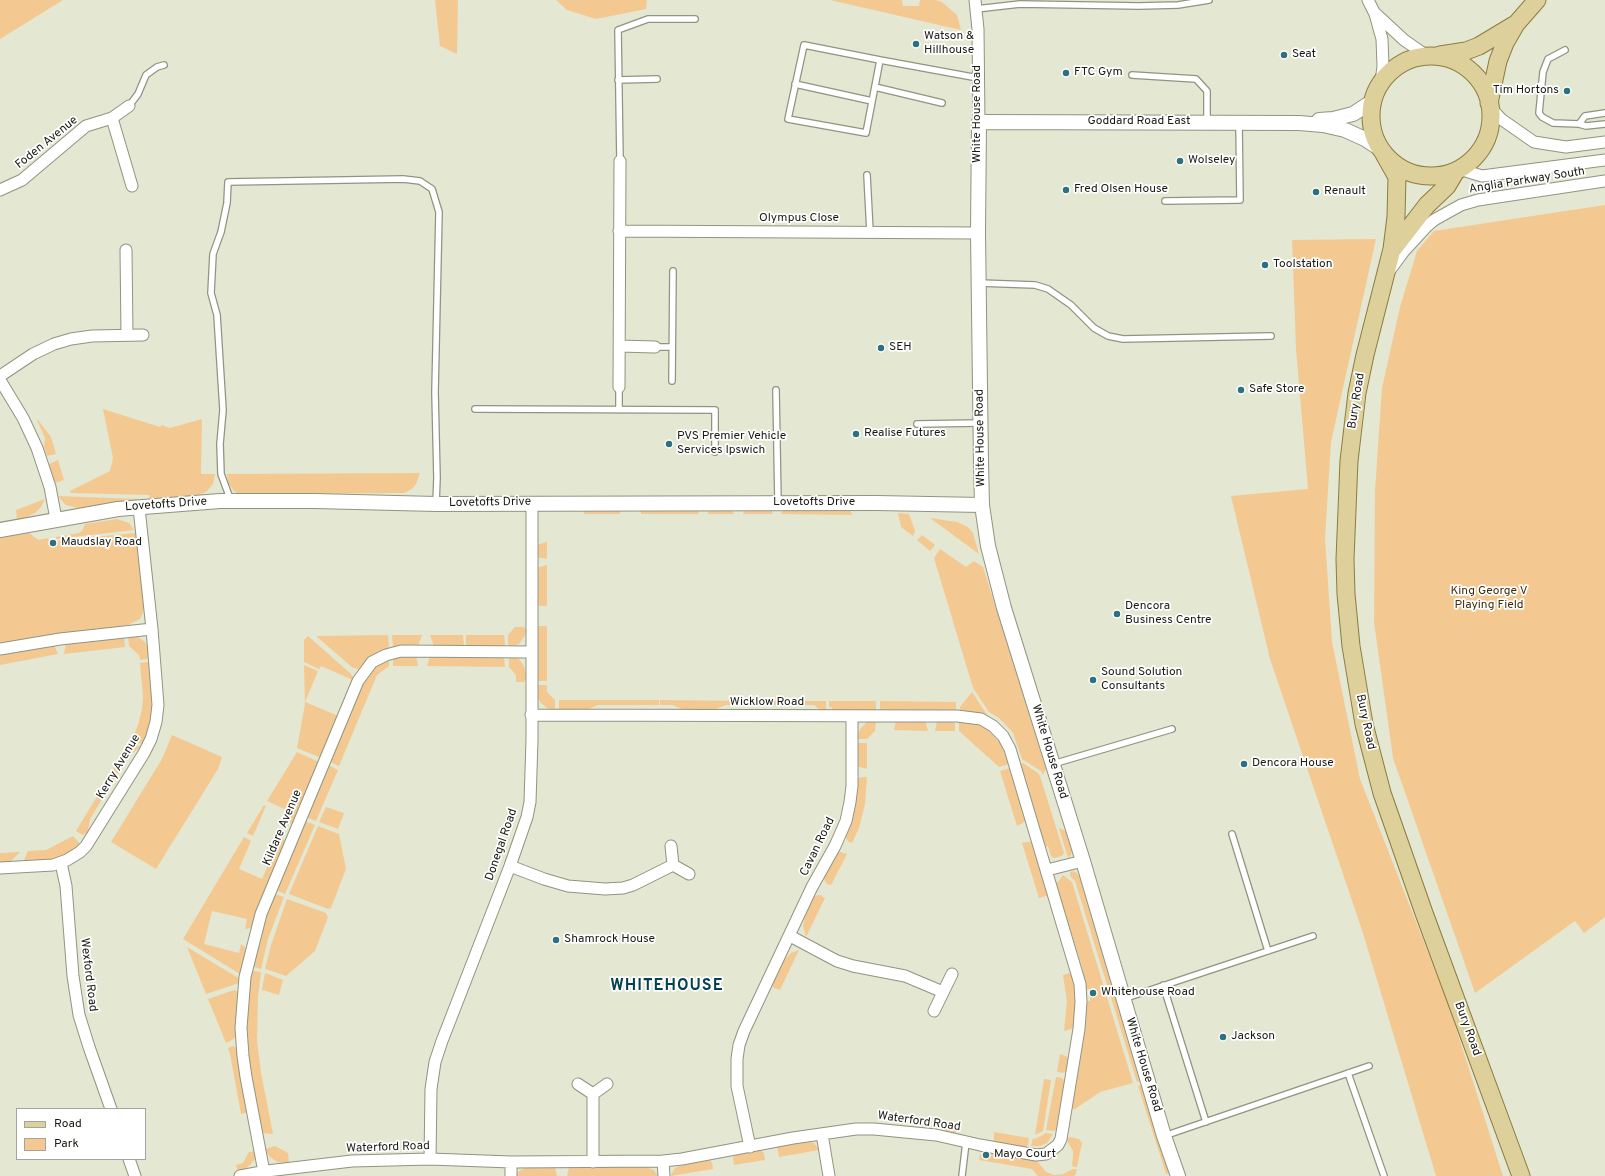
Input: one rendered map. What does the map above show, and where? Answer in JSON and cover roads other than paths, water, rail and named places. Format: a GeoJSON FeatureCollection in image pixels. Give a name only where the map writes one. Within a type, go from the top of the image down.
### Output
{"type":"FeatureCollection","features":[{"type":"Feature","properties":{"kind":"main road"},"geometry":{"type":"LineString","coordinates":[[1516,24],[1490,40],[1466,51],[1409,60],[1388,73],[1378,89],[1371,118],[1374,135],[1383,152],[1393,163],[1405,170],[1417,174],[1430,176],[1443,175],[1457,170],[1471,160],[1481,149],[1487,136],[1490,122],[1490,105],[1498,61],[1505,43],[1516,24],[1537,0]]}},
{"type":"Feature","properties":{"kind":"main road"},"geometry":{"type":"LineString","coordinates":[[1430,56],[1443,57],[1458,62],[1471,71],[1482,86],[1490,105]]}},
{"type":"Feature","properties":{"kind":"main road","name":"Bury Road"},"geometry":{"type":"LineString","coordinates":[[1383,152],[1397,178],[1396,217],[1392,249],[1365,355],[1358,393],[1349,461],[1345,559],[1346,594],[1351,646],[1364,724],[1382,793],[1424,913],[1521,1176]]}},
{"type":"Feature","properties":{"kind":"main road","name":"Bury Road"},"geometry":{"type":"LineString","coordinates":[[1392,249],[1427,205],[1446,186],[1457,170]]}},
{"type":"Feature","properties":{"kind":"street"},"geometry":{"type":"LineString","coordinates":[[1368,0],[1375,14],[1382,39],[1383,52],[1378,89]]}},
{"type":"Feature","properties":{"kind":"street","name":"White House Road"},"geometry":{"type":"LineString","coordinates":[[975,4],[978,29],[980,423],[982,505],[988,546],[996,584],[1083,861],[1164,1136],[1178,1176]]}},
{"type":"Feature","properties":{"kind":"street"},"geometry":{"type":"LineString","coordinates":[[1375,14],[1404,40],[1430,56]]}},
{"type":"Feature","properties":{"kind":"street","name":"Goddard Road East"},"geometry":{"type":"LineString","coordinates":[[1298,123],[1333,119],[1353,114],[1370,103],[1378,89]]}},
{"type":"Feature","properties":{"kind":"street"},"geometry":{"type":"LineString","coordinates":[[1490,105],[1501,119],[1534,142],[1566,147],[1605,142]]}},
{"type":"Feature","properties":{"kind":"street","name":"Foden Avenue"},"geometry":{"type":"LineString","coordinates":[[0,190],[22,180],[86,126],[112,118],[129,106]]}},
{"type":"Feature","properties":{"kind":"street"},"geometry":{"type":"LineString","coordinates":[[112,118],[132,186]]}},
{"type":"Feature","properties":{"kind":"street","name":"Goddard Road East"},"geometry":{"type":"LineString","coordinates":[[979,122],[1298,123],[1324,125],[1345,130],[1365,139],[1383,152]]}},
{"type":"Feature","properties":{"kind":"street","name":"Anglia Parkway South"},"geometry":{"type":"LineString","coordinates":[[1457,170],[1482,176],[1605,160]]}},
{"type":"Feature","properties":{"kind":"street"},"geometry":{"type":"LineString","coordinates":[[619,387],[620,161]]}},
{"type":"Feature","properties":{"kind":"street","name":"Anglia Parkway South"},"geometry":{"type":"LineString","coordinates":[[1386,275],[1404,251],[1427,226],[1434,220],[1461,205],[1478,200],[1605,181]]}},
{"type":"Feature","properties":{"kind":"street","name":"Olympus Close"},"geometry":{"type":"LineString","coordinates":[[619,231],[978,233]]}},
{"type":"Feature","properties":{"kind":"street"},"geometry":{"type":"LineString","coordinates":[[126,250],[126,335]]}},
{"type":"Feature","properties":{"kind":"street"},"geometry":{"type":"LineString","coordinates":[[0,376],[33,354],[63,341],[87,336],[143,335]]}},
{"type":"Feature","properties":{"kind":"street"},"geometry":{"type":"LineString","coordinates":[[619,346],[655,347]]}},
{"type":"Feature","properties":{"kind":"street"},"geometry":{"type":"LineString","coordinates":[[0,380],[23,418],[37,448],[50,487],[56,519]]}},
{"type":"Feature","properties":{"kind":"street","name":"Lovetofts Drive"},"geometry":{"type":"LineString","coordinates":[[0,530],[118,509],[232,501],[315,500],[436,504],[778,503],[982,505]]}},
{"type":"Feature","properties":{"kind":"street","name":"Donegal Road"},"geometry":{"type":"LineString","coordinates":[[430,1159],[431,1089],[435,1062],[510,866],[527,817],[530,802],[532,503]]}},
{"type":"Feature","properties":{"kind":"street","name":"Kerry Avenue"},"geometry":{"type":"LineString","coordinates":[[0,868],[44,866],[61,863],[80,852],[86,846],[144,753],[151,739],[156,722],[158,705],[152,628],[139,508]]}},
{"type":"Feature","properties":{"kind":"street"},"geometry":{"type":"LineString","coordinates":[[0,649],[60,639],[152,628]]}},
{"type":"Feature","properties":{"kind":"street","name":"Kildare Avenue"},"geometry":{"type":"LineString","coordinates":[[266,1173],[246,1078],[241,1028],[245,977],[261,914],[358,681],[372,662],[386,655],[401,651],[532,652]]}},
{"type":"Feature","properties":{"kind":"street","name":"Wicklow Road"},"geometry":{"type":"LineString","coordinates":[[531,714],[967,717],[981,719],[998,730],[1010,749],[1047,870]]}},
{"type":"Feature","properties":{"kind":"street","name":"Cavan Road"},"geometry":{"type":"LineString","coordinates":[[750,1147],[737,1086],[737,1059],[739,1045],[744,1031],[812,887],[838,839],[847,816],[852,786],[852,716]]}},
{"type":"Feature","properties":{"kind":"street"},"geometry":{"type":"LineString","coordinates":[[671,846],[672,865]]}},
{"type":"Feature","properties":{"kind":"street"},"geometry":{"type":"LineString","coordinates":[[1047,870],[1083,861]]}},
{"type":"Feature","properties":{"kind":"street","name":"Wexford Road"},"geometry":{"type":"LineString","coordinates":[[61,863],[66,886],[73,976],[79,1015],[111,1108]]}},
{"type":"Feature","properties":{"kind":"street"},"geometry":{"type":"LineString","coordinates":[[510,866],[544,879],[568,886],[605,889],[623,888],[633,885],[672,865]]}},
{"type":"Feature","properties":{"kind":"street"},"geometry":{"type":"LineString","coordinates":[[672,865],[689,874]]}},
{"type":"Feature","properties":{"kind":"street","name":"Waterford Road"},"geometry":{"type":"LineString","coordinates":[[240,1176],[352,1161],[430,1159],[511,1162],[663,1161],[750,1147],[793,1138],[856,1129],[874,1129],[936,1135],[1036,1155],[1046,1154],[1058,1145],[1061,1139],[1080,1030],[1081,1002],[1078,974],[1047,870]]}},
{"type":"Feature","properties":{"kind":"street"},"geometry":{"type":"LineString","coordinates":[[790,936],[836,961],[905,976],[943,992]]}},
{"type":"Feature","properties":{"kind":"street"},"geometry":{"type":"LineString","coordinates":[[934,1011],[952,974]]}},
{"type":"Feature","properties":{"kind":"street"},"geometry":{"type":"LineString","coordinates":[[578,1084],[593,1094]]}},
{"type":"Feature","properties":{"kind":"street"},"geometry":{"type":"LineString","coordinates":[[593,1094],[607,1084]]}},
{"type":"Feature","properties":{"kind":"street"},"geometry":{"type":"LineString","coordinates":[[593,1094],[593,1162]]}},
{"type":"Feature","properties":{"kind":"street"},"geometry":{"type":"LineString","coordinates":[[822,1134],[829,1176]]}},
{"type":"Feature","properties":{"kind":"street"},"geometry":{"type":"LineString","coordinates":[[129,1160],[135,1176]]}},
{"type":"Feature","properties":{"kind":"street"},"geometry":{"type":"LineString","coordinates":[[663,1161],[664,1176]]}},
{"type":"Feature","properties":{"kind":"street"},"geometry":{"type":"LineString","coordinates":[[511,1162],[511,1176]]}},
{"type":"Feature","properties":{"kind":"lane"},"geometry":{"type":"LineString","coordinates":[[975,4],[1139,6],[1171,5],[1209,0]]}},
{"type":"Feature","properties":{"kind":"lane"},"geometry":{"type":"LineString","coordinates":[[620,161],[618,30],[648,19],[695,19]]}},
{"type":"Feature","properties":{"kind":"lane"},"geometry":{"type":"LineString","coordinates":[[880,60],[866,133],[788,119],[804,45],[978,78]]}},
{"type":"Feature","properties":{"kind":"lane"},"geometry":{"type":"LineString","coordinates":[[1565,50],[1548,60],[1543,72],[1539,113],[1542,118],[1553,123],[1579,124],[1586,126],[1605,124]]}},
{"type":"Feature","properties":{"kind":"lane"},"geometry":{"type":"LineString","coordinates":[[129,106],[138,94],[146,75],[157,67],[164,65]]}},
{"type":"Feature","properties":{"kind":"lane"},"geometry":{"type":"LineString","coordinates":[[1132,75],[1196,79],[1207,91],[1207,122]]}},
{"type":"Feature","properties":{"kind":"lane"},"geometry":{"type":"LineString","coordinates":[[618,80],[657,79]]}},
{"type":"Feature","properties":{"kind":"lane"},"geometry":{"type":"LineString","coordinates":[[795,84],[872,101]]}},
{"type":"Feature","properties":{"kind":"lane"},"geometry":{"type":"LineString","coordinates":[[875,88],[942,103]]}},
{"type":"Feature","properties":{"kind":"lane"},"geometry":{"type":"LineString","coordinates":[[1579,124],[1585,116],[1605,113]]}},
{"type":"Feature","properties":{"kind":"lane"},"geometry":{"type":"LineString","coordinates":[[1165,200],[1240,200],[1239,123]]}},
{"type":"Feature","properties":{"kind":"lane"},"geometry":{"type":"LineString","coordinates":[[867,175],[870,232]]}},
{"type":"Feature","properties":{"kind":"lane"},"geometry":{"type":"LineString","coordinates":[[232,501],[221,474],[220,444],[223,410],[217,315],[211,293],[213,254],[221,232],[227,203],[228,182],[403,180],[420,181],[432,189],[439,212],[435,392],[437,478],[436,504]]}},
{"type":"Feature","properties":{"kind":"lane"},"geometry":{"type":"LineString","coordinates":[[672,381],[673,271]]}},
{"type":"Feature","properties":{"kind":"lane"},"geometry":{"type":"LineString","coordinates":[[979,283],[1036,285],[1048,289],[1071,305],[1094,328],[1108,336],[1123,339],[1271,336]]}},
{"type":"Feature","properties":{"kind":"lane"},"geometry":{"type":"LineString","coordinates":[[655,347],[672,347]]}},
{"type":"Feature","properties":{"kind":"lane"},"geometry":{"type":"LineString","coordinates":[[619,387],[619,410]]}},
{"type":"Feature","properties":{"kind":"lane"},"geometry":{"type":"LineString","coordinates":[[776,390],[778,503]]}},
{"type":"Feature","properties":{"kind":"lane"},"geometry":{"type":"LineString","coordinates":[[475,409],[716,410],[715,452]]}},
{"type":"Feature","properties":{"kind":"lane"},"geometry":{"type":"LineString","coordinates":[[917,424],[980,423]]}},
{"type":"Feature","properties":{"kind":"lane"},"geometry":{"type":"LineString","coordinates":[[1053,764],[1172,729]]}},
{"type":"Feature","properties":{"kind":"lane"},"geometry":{"type":"LineString","coordinates":[[1232,834],[1268,951]]}},
{"type":"Feature","properties":{"kind":"lane"},"geometry":{"type":"LineString","coordinates":[[1123,999],[1313,936]]}},
{"type":"Feature","properties":{"kind":"lane"},"geometry":{"type":"LineString","coordinates":[[1163,985],[1206,1122]]}},
{"type":"Feature","properties":{"kind":"lane"},"geometry":{"type":"LineString","coordinates":[[1164,1136],[1369,1066]]}},
{"type":"Feature","properties":{"kind":"lane"},"geometry":{"type":"LineString","coordinates":[[1348,1073],[1384,1176]]}},
{"type":"Feature","properties":{"kind":"lane"},"geometry":{"type":"LineString","coordinates":[[962,1176],[966,1142]]}},
{"type":"Feature","properties":{"kind":"place","name":"Watson & Hillhouse"},"geometry":{"type":"Point","coordinates":[916,44]}},
{"type":"Feature","properties":{"kind":"place","name":"Seat"},"geometry":{"type":"Point","coordinates":[1284,55]}},
{"type":"Feature","properties":{"kind":"place","name":"FTC Gym"},"geometry":{"type":"Point","coordinates":[1066,73]}},
{"type":"Feature","properties":{"kind":"place","name":"Tim Hortons"},"geometry":{"type":"Point","coordinates":[1567,91]}},
{"type":"Feature","properties":{"kind":"place","name":"Wolseley"},"geometry":{"type":"Point","coordinates":[1180,161]}},
{"type":"Feature","properties":{"kind":"place","name":"Fred Olsen House"},"geometry":{"type":"Point","coordinates":[1066,190]}},
{"type":"Feature","properties":{"kind":"place","name":"Renault"},"geometry":{"type":"Point","coordinates":[1316,192]}},
{"type":"Feature","properties":{"kind":"place","name":"Toolstation"},"geometry":{"type":"Point","coordinates":[1265,265]}},
{"type":"Feature","properties":{"kind":"place","name":"SEH"},"geometry":{"type":"Point","coordinates":[881,348]}},
{"type":"Feature","properties":{"kind":"place","name":"Safe Store"},"geometry":{"type":"Point","coordinates":[1241,390]}},
{"type":"Feature","properties":{"kind":"place","name":"Realise Futures"},"geometry":{"type":"Point","coordinates":[856,434]}},
{"type":"Feature","properties":{"kind":"place","name":"PVS Premier Vehicle Services Ipswich"},"geometry":{"type":"Point","coordinates":[669,444]}},
{"type":"Feature","properties":{"kind":"place","name":"Maudslay Road"},"geometry":{"type":"Point","coordinates":[53,543]}},
{"type":"Feature","properties":{"kind":"place","name":"Dencora Business Centre"},"geometry":{"type":"Point","coordinates":[1117,614]}},
{"type":"Feature","properties":{"kind":"place","name":"Sound Solution Consultants"},"geometry":{"type":"Point","coordinates":[1093,680]}},
{"type":"Feature","properties":{"kind":"place","name":"Dencora House"},"geometry":{"type":"Point","coordinates":[1244,764]}},
{"type":"Feature","properties":{"kind":"place","name":"Shamrock House"},"geometry":{"type":"Point","coordinates":[556,940]}},
{"type":"Feature","properties":{"kind":"place","name":"Whitehouse Road"},"geometry":{"type":"Point","coordinates":[1093,993]}},
{"type":"Feature","properties":{"kind":"place","name":"Jackson"},"geometry":{"type":"Point","coordinates":[1223,1037]}},
{"type":"Feature","properties":{"kind":"place","name":"Mayo Court"},"geometry":{"type":"Point","coordinates":[986,1155]}},
{"type":"Feature","properties":{"kind":"district","name":"WHITEHOUSE"},"geometry":{"type":"Point","coordinates":[667,987]}},
{"type":"Feature","properties":{"kind":"park label","name":"King George V Playing Field"},"geometry":{"type":"Point","coordinates":[1489,599]}}]}
